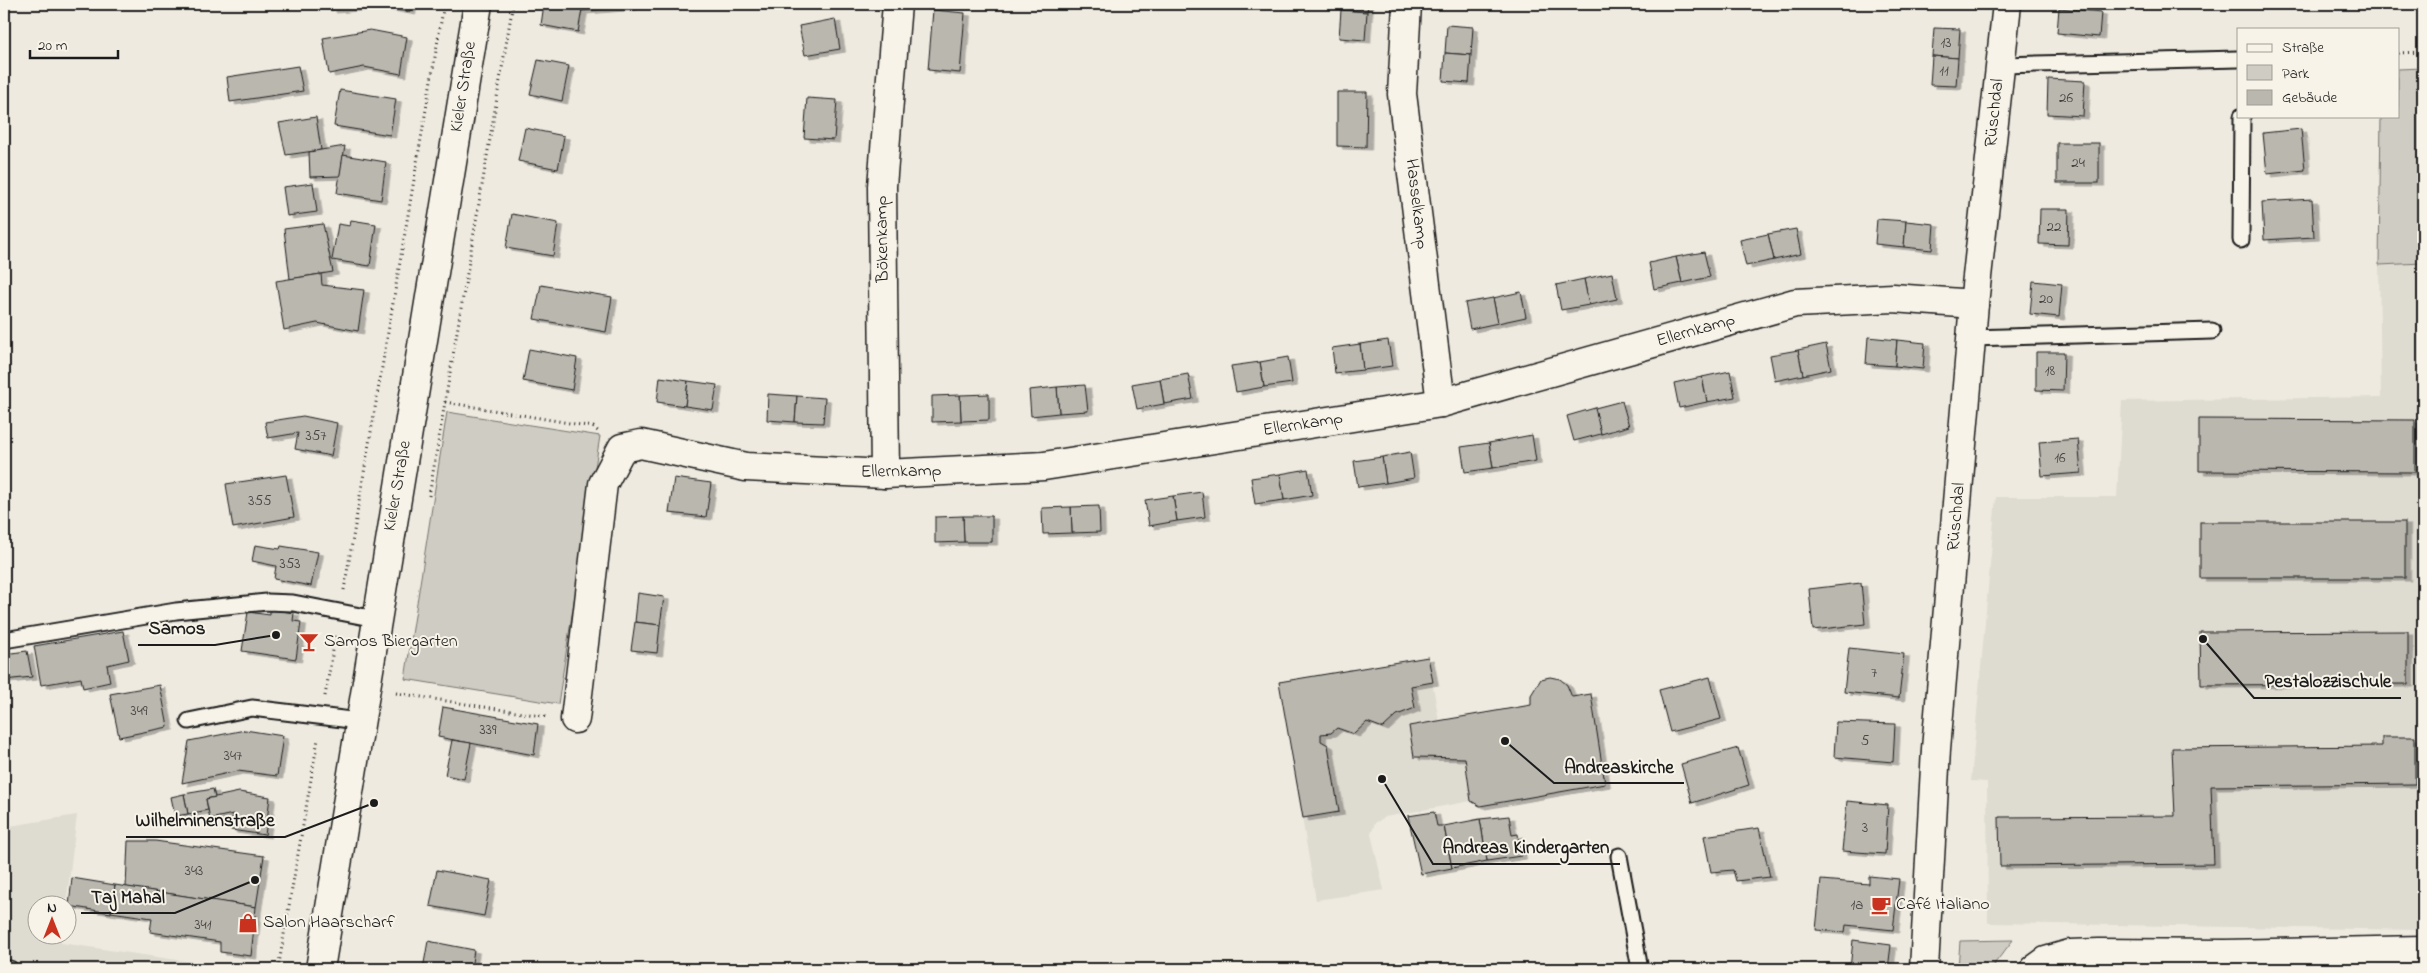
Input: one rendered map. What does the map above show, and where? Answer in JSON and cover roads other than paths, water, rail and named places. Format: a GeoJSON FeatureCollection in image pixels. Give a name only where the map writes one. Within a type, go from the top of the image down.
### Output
{"type":"FeatureCollection","features":[{"type":"Feature","properties":{"kind":"street","name":"Kieler Straße"},"geometry":{"type":"LineString","coordinates":[[320,969],[359,721],[478,4]]}},
{"type":"Feature","properties":{"kind":"street","name":"Bökenkamp"},"geometry":{"type":"LineString","coordinates":[[885,474],[882,186],[897,4]]}},
{"type":"Feature","properties":{"kind":"street","name":"Hasselkamp"},"geometry":{"type":"LineString","coordinates":[[1406,4],[1402,94],[1441,404]]}},
{"type":"Feature","properties":{"kind":"street","name":"Rüschdal"},"geometry":{"type":"LineString","coordinates":[[1924,969],[1936,749],[1974,304],[2006,4]]}},
{"type":"Feature","properties":{"kind":"street","name":"Ellernkamp"},"geometry":{"type":"LineString","coordinates":[[575,719],[603,484],[622,448],[641,444],[746,466],[885,474],[1044,466],[1441,404],[1795,303],[1893,298],[1974,304]]}},
{"type":"Feature","properties":{"kind":"street"},"geometry":{"type":"LineString","coordinates":[[2035,969],[2046,961],[2070,954],[2099,952],[2225,954],[2423,950]]}},
{"type":"Feature","properties":{"kind":"lane","name":"Rüschdal"},"geometry":{"type":"LineString","coordinates":[[2001,65],[2237,59]]}},
{"type":"Feature","properties":{"kind":"lane"},"geometry":{"type":"LineString","coordinates":[[2241,240],[2242,118]]}},
{"type":"Feature","properties":{"kind":"lane"},"geometry":{"type":"LineString","coordinates":[[1971,338],[2212,331]]}},
{"type":"Feature","properties":{"kind":"lane"},"geometry":{"type":"LineString","coordinates":[[4,640],[176,611],[258,603],[293,603],[376,619]]}},
{"type":"Feature","properties":{"kind":"lane"},"geometry":{"type":"LineString","coordinates":[[189,721],[252,708],[359,721]]}},
{"type":"Feature","properties":{"kind":"lane"},"geometry":{"type":"LineString","coordinates":[[1620,856],[1640,969]]}},
{"type":"Feature","properties":{"kind":"lane"},"geometry":{"type":"LineString","coordinates":[[4,968],[10,969]]}},
{"type":"Feature","properties":{"kind":"place","name":"Samos"},"geometry":{"type":"Point","coordinates":[276,635]}},
{"type":"Feature","properties":{"kind":"place","name":"Pestalozzischule"},"geometry":{"type":"Point","coordinates":[2203,639]}},
{"type":"Feature","properties":{"kind":"place","name":"Samos Biergarten"},"geometry":{"type":"Point","coordinates":[309,642]}},
{"type":"Feature","properties":{"kind":"place","name":"Andreaskirche"},"geometry":{"type":"Point","coordinates":[1505,741]}},
{"type":"Feature","properties":{"kind":"place","name":"Andreas Kindergarten"},"geometry":{"type":"Point","coordinates":[1382,779]}},
{"type":"Feature","properties":{"kind":"place","name":"Wilhelminenstraße"},"geometry":{"type":"Point","coordinates":[374,803]}},
{"type":"Feature","properties":{"kind":"place","name":"Taj Mahal"},"geometry":{"type":"Point","coordinates":[255,880]}},
{"type":"Feature","properties":{"kind":"place","name":"Café Italiano"},"geometry":{"type":"Point","coordinates":[1881,905]}},
{"type":"Feature","properties":{"kind":"place","name":"Salon Haarscharf"},"geometry":{"type":"Point","coordinates":[248,923]}}]}
